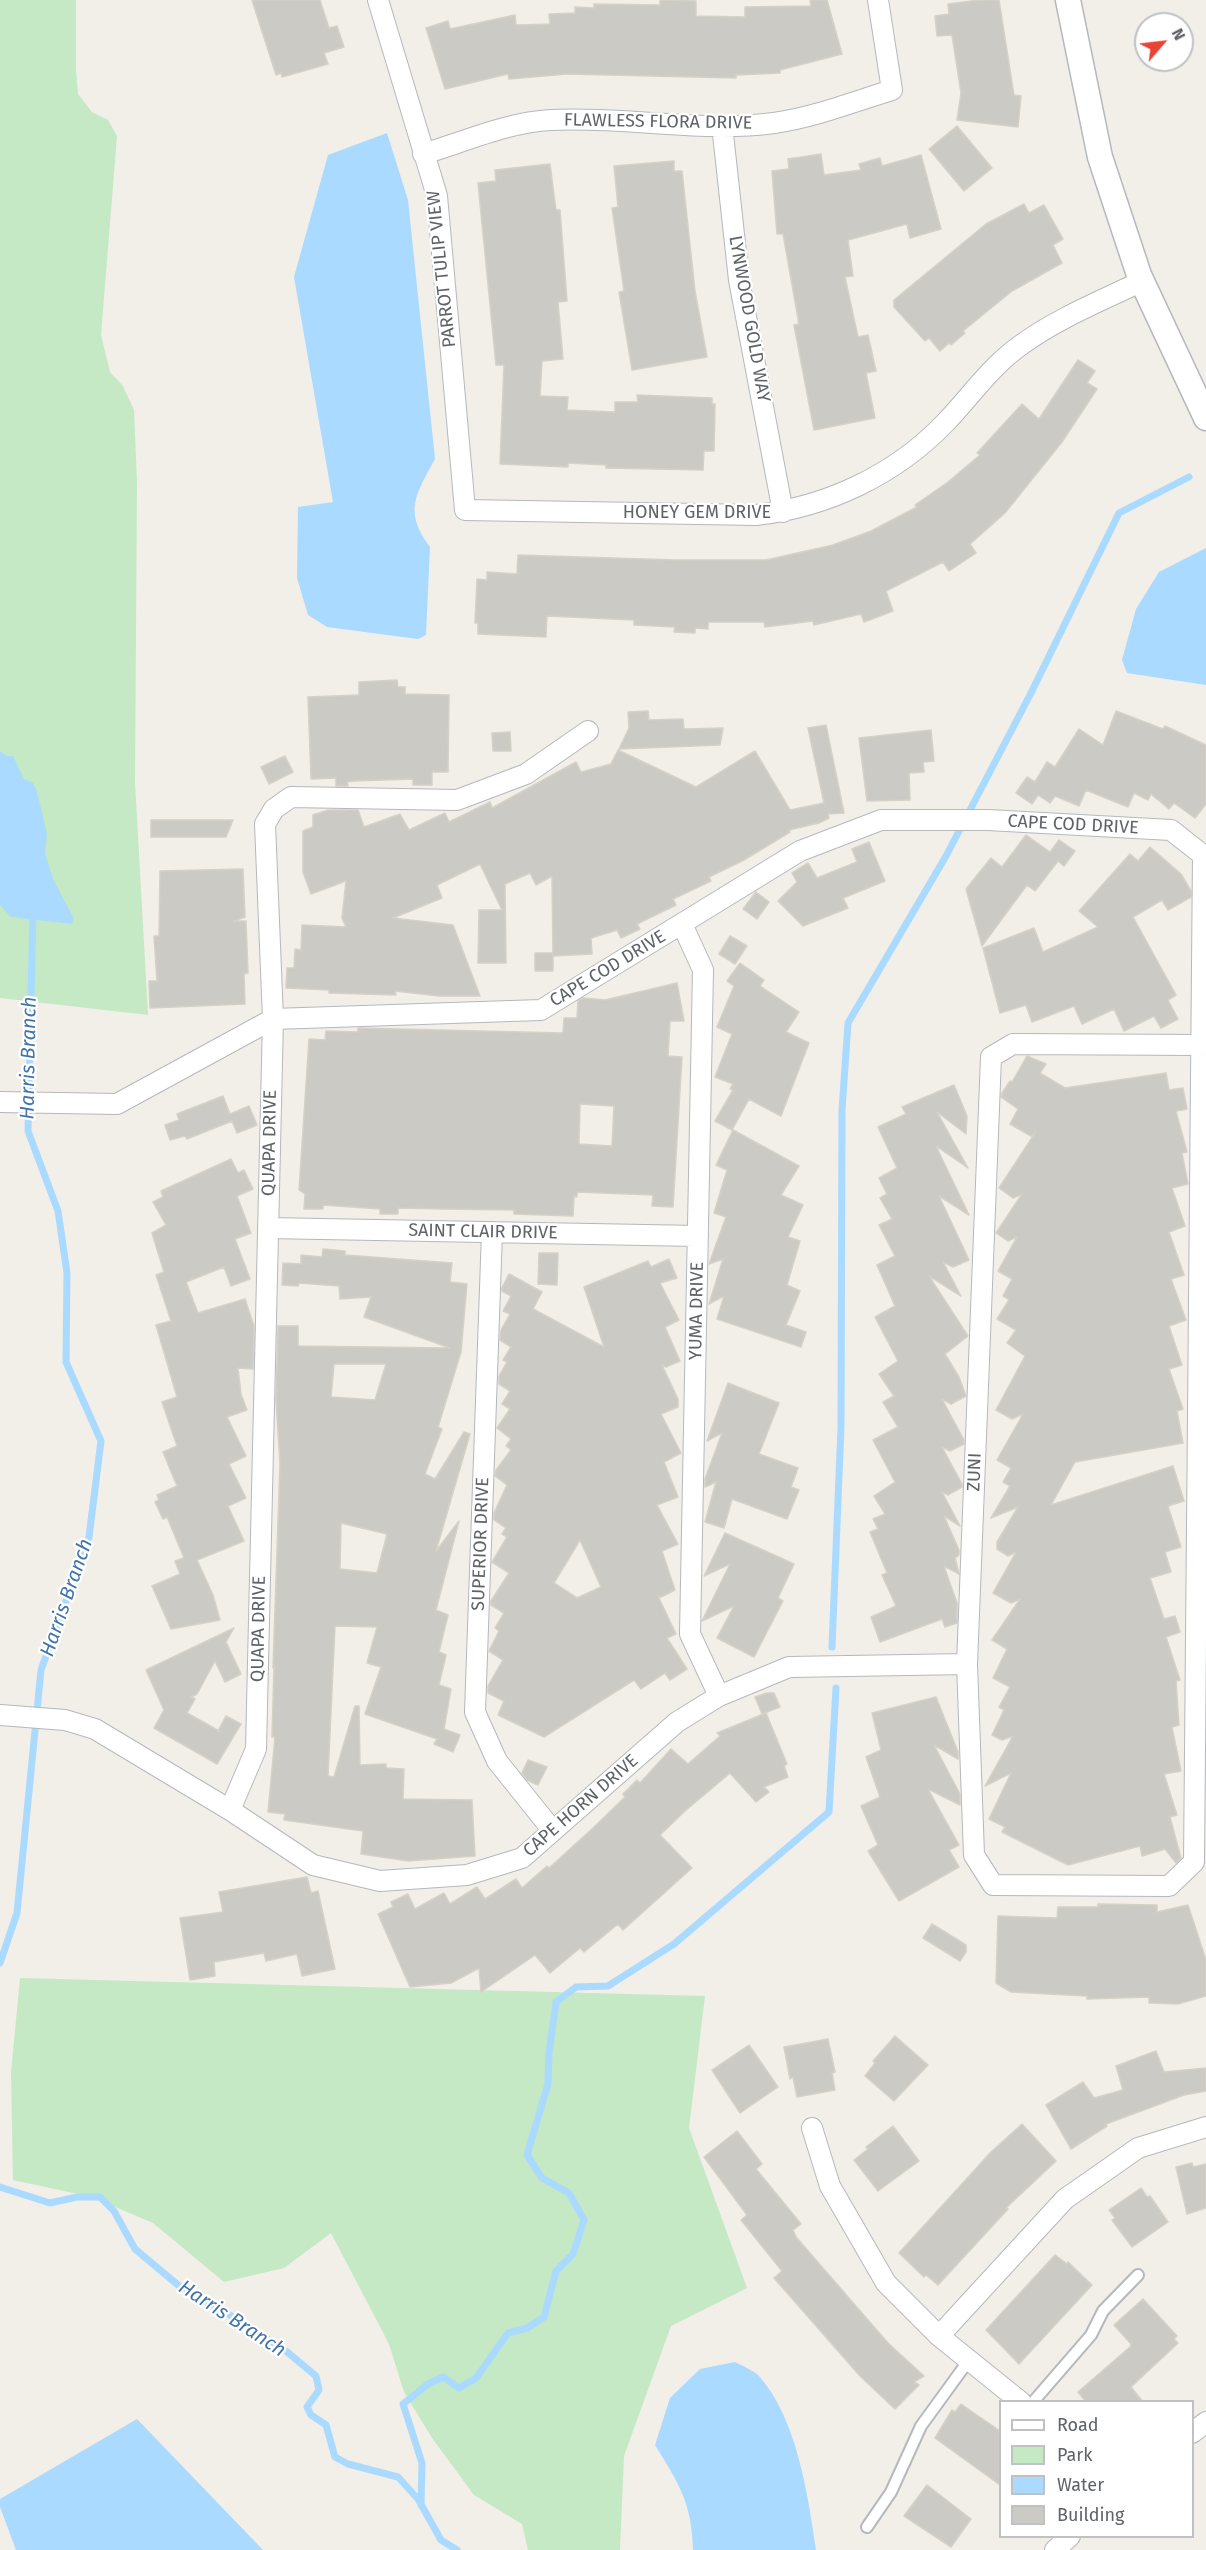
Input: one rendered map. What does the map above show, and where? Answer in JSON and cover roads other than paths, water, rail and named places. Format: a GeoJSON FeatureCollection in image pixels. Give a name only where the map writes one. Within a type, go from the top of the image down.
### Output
{"type":"FeatureCollection","features":[{"type":"Feature","properties":{"kind":"street","name":"PARROT TULIP VIEW"},"geometry":{"type":"LineString","coordinates":[[378,0],[437,196],[465,510]]}},
{"type":"Feature","properties":{"kind":"street","name":"FLAWLESS FLORA DRIVE"},"geometry":{"type":"LineString","coordinates":[[423,153],[520,125],[550,120],[722,125],[772,123],[817,114],[892,90],[878,0]]}},
{"type":"Feature","properties":{"kind":"street"},"geometry":{"type":"LineString","coordinates":[[1068,0],[1100,157],[1142,281],[1206,418]]}},
{"type":"Feature","properties":{"kind":"street","name":"LYNWOOD GOLD WAY"},"geometry":{"type":"LineString","coordinates":[[722,125],[739,280],[783,512]]}},
{"type":"Feature","properties":{"kind":"street","name":"HONEY GEM DRIVE"},"geometry":{"type":"LineString","coordinates":[[465,510],[756,515],[783,512],[849,491],[880,475],[944,424],[980,382],[1020,345],[1067,317],[1142,281]]}},
{"type":"Feature","properties":{"kind":"street","name":"QUAPA DRIVE"},"geometry":{"type":"LineString","coordinates":[[230,1809],[256,1749],[273,1018],[265,824],[274,809],[291,797],[457,800],[526,774],[588,731]]}},
{"type":"Feature","properties":{"kind":"street","name":"CAPE COD DRIVE"},"geometry":{"type":"LineString","coordinates":[[5,1102],[117,1104],[273,1018],[541,1010],[800,851],[881,820],[988,820],[1172,830],[1203,855],[1194,1862]]}},
{"type":"Feature","properties":{"kind":"street","name":"YUMA DRIVE"},"geometry":{"type":"LineString","coordinates":[[682,924],[703,970],[690,1634],[719,1696]]}},
{"type":"Feature","properties":{"kind":"street","name":"ZUNI"},"geometry":{"type":"LineString","coordinates":[[1194,1862],[1169,1886],[993,1885],[974,1855],[968,1664],[991,1057],[1013,1044],[1202,1045]]}},
{"type":"Feature","properties":{"kind":"street","name":"SAINT CLAIR DRIVE"},"geometry":{"type":"LineString","coordinates":[[268,1228],[698,1236]]}},
{"type":"Feature","properties":{"kind":"street","name":"SUPERIOR DRIVE"},"geometry":{"type":"LineString","coordinates":[[492,1232],[475,1712],[496,1761],[553,1831]]}},
{"type":"Feature","properties":{"kind":"street","name":"CAPE HORN DRIVE"},"geometry":{"type":"LineString","coordinates":[[0,1715],[65,1720],[95,1729],[230,1809],[313,1865],[381,1881],[467,1875],[522,1858],[677,1722],[719,1696],[789,1667],[968,1664]]}},
{"type":"Feature","properties":{"kind":"street"},"geometry":{"type":"LineString","coordinates":[[939,2336],[1065,2199],[1138,2148],[1206,2127]]}},
{"type":"Feature","properties":{"kind":"street"},"geometry":{"type":"LineString","coordinates":[[812,2128],[830,2186],[886,2283],[939,2336],[1019,2400]]}},
{"type":"Feature","properties":{"kind":"street"},"geometry":{"type":"LineString","coordinates":[[1194,2431],[1206,2422]]}},
{"type":"Feature","properties":{"kind":"street"},"geometry":{"type":"LineString","coordinates":[[1055,2550],[1068,2538]]}},
{"type":"Feature","properties":{"kind":"lane"},"geometry":{"type":"LineString","coordinates":[[1035,2400],[1091,2335],[1103,2311],[1138,2275]]}},
{"type":"Feature","properties":{"kind":"lane"},"geometry":{"type":"LineString","coordinates":[[867,2527],[891,2492],[921,2426],[969,2360]]}},
{"type":"Feature","properties":{"kind":"water"},"geometry":{"type":"Polygon","coordinates":[[[387,133],[408,200],[435,459],[422,482],[415,503],[417,523],[430,547],[426,635],[418,639],[327,627],[308,615],[297,578],[298,507],[333,502],[294,277],[328,155],[387,133]]]}},
{"type":"Feature","properties":{"kind":"water"},"geometry":{"type":"Polygon","coordinates":[[[1206,548],[1206,685],[1127,673],[1122,660],[1136,609],[1159,572],[1206,548]]]}},
{"type":"Feature","properties":{"kind":"water"},"geometry":{"type":"Polygon","coordinates":[[[0,751],[6,756],[13,756],[24,779],[32,782],[36,788],[47,834],[45,853],[53,879],[74,919],[72,924],[11,917],[0,905],[0,751]]]}},
{"type":"Feature","properties":{"kind":"water"},"geometry":{"type":"Polygon","coordinates":[[[735,2362],[759,2376],[783,2414],[799,2458],[816,2550],[693,2550],[690,2519],[683,2494],[655,2445],[670,2398],[700,2369],[735,2362]]]}},
{"type":"Feature","properties":{"kind":"water"},"geometry":{"type":"Polygon","coordinates":[[[137,2419],[263,2550],[16,2550],[0,2507],[0,2499],[137,2419]]]}},
{"type":"Feature","properties":{"kind":"waterway"},"geometry":{"type":"LineString","coordinates":[[832,1647],[841,1427],[842,1110],[848,1023],[946,856],[1032,691],[1119,513],[1189,477]]}},
{"type":"Feature","properties":{"kind":"waterway","name":"Harris Branch"},"geometry":{"type":"LineString","coordinates":[[0,1963],[17,1913],[41,1670],[89,1537],[101,1441],[66,1362],[67,1273],[58,1211],[28,1131],[33,912]]}},
{"type":"Feature","properties":{"kind":"waterway"},"geometry":{"type":"LineString","coordinates":[[421,2505],[422,2463],[403,2404],[428,2384],[443,2377],[459,2388],[476,2378],[508,2333],[527,2328],[544,2317],[556,2271],[573,2254],[584,2220],[569,2193],[542,2178],[527,2155],[548,2084],[549,2053],[556,2002],[576,1987],[608,1986],[674,1944],[829,1812],[836,1688]]}},
{"type":"Feature","properties":{"kind":"waterway","name":"Harris Branch"},"geometry":{"type":"LineString","coordinates":[[0,2187],[50,2203],[77,2197],[100,2197],[114,2211],[135,2249],[178,2285],[286,2351],[316,2376],[319,2390],[307,2407],[311,2415],[326,2425],[335,2457],[348,2464],[398,2477],[418,2499],[441,2540],[457,2550]]}}]}
